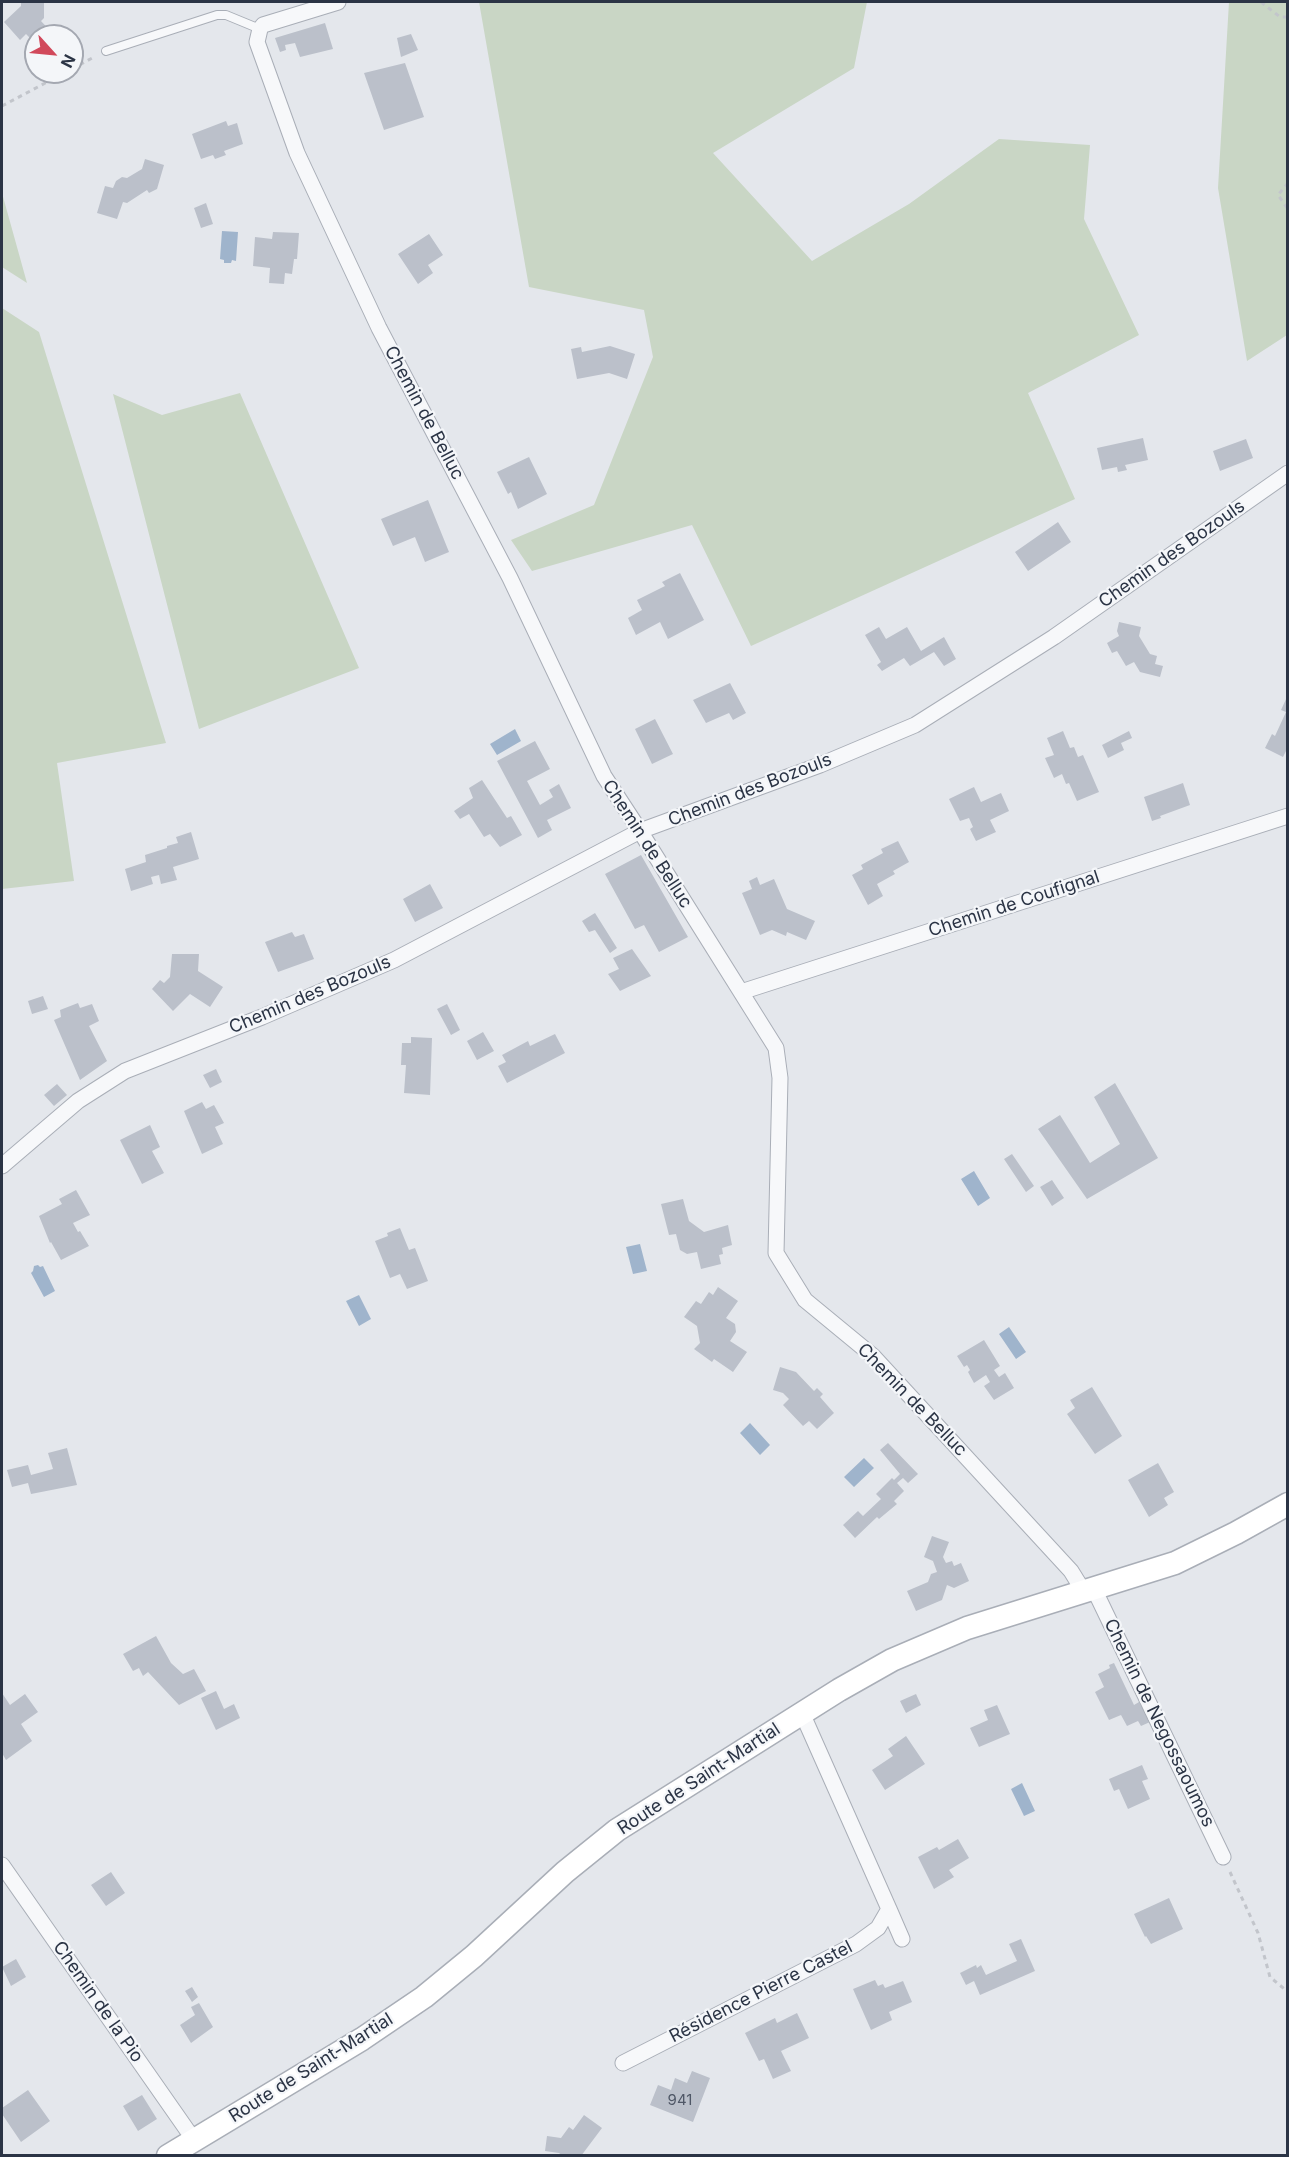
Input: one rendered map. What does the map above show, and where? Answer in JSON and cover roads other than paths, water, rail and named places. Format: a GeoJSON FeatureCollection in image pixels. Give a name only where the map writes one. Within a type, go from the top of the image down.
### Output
{"type":"FeatureCollection","features":[{"type":"Feature","properties":{"kind":"main road","name":"Route de Saint-Martial"},"geometry":{"type":"LineString","coordinates":[[183,2149],[362,2039],[424,1997],[474,1956],[565,1872],[617,1830],[802,1713],[883,1665],[929,1642],[1011,1612],[1089,1591],[1174,1563],[1236,1533],[1287,1504]]}},
{"type":"Feature","properties":{"kind":"street"},"geometry":{"type":"LineString","coordinates":[[260,29],[263,25],[338,2]]}},
{"type":"Feature","properties":{"kind":"street","name":"Chemin de Belluc"},"geometry":{"type":"LineString","coordinates":[[260,29],[257,42],[297,153],[369,307],[510,578],[604,776],[776,1048],[780,1078],[776,1252],[805,1300],[873,1356],[1089,1591]]}},
{"type":"Feature","properties":{"kind":"street","name":"Chemin des Bozouls"},"geometry":{"type":"LineString","coordinates":[[2,1166],[78,1101],[125,1071],[262,1017],[394,960],[640,831],[820,765],[915,724],[1054,637],[1287,473]]}},
{"type":"Feature","properties":{"kind":"street","name":"Chemin de Coufignal"},"geometry":{"type":"LineString","coordinates":[[741,992],[1287,816]]}},
{"type":"Feature","properties":{"kind":"street","name":"Chemin de Negossaoumos"},"geometry":{"type":"LineString","coordinates":[[1089,1591],[1223,1857]]}},
{"type":"Feature","properties":{"kind":"street"},"geometry":{"type":"LineString","coordinates":[[802,1713],[902,1940]]}},
{"type":"Feature","properties":{"kind":"street","name":"Chemin de la Pio"},"geometry":{"type":"LineString","coordinates":[[2,1865],[183,2149]]}},
{"type":"Feature","properties":{"kind":"street","name":"Résidence Pierre Castel"},"geometry":{"type":"LineString","coordinates":[[623,2063],[856,1944],[879,1928],[889,1909]]}},
{"type":"Feature","properties":{"kind":"lane"},"geometry":{"type":"LineString","coordinates":[[106,51],[217,15],[226,15],[260,29]]}},
{"type":"Feature","properties":{"kind":"water"},"geometry":{"type":"Polygon","coordinates":[[[222,231],[238,232],[236,261],[232,260],[231,263],[224,263],[224,260],[220,259],[222,231]]]}},
{"type":"Feature","properties":{"kind":"water"},"geometry":{"type":"Polygon","coordinates":[[[515,729],[521,741],[497,755],[490,744],[515,729]]]}},
{"type":"Feature","properties":{"kind":"water"},"geometry":{"type":"Polygon","coordinates":[[[974,1171],[990,1198],[978,1206],[961,1179],[974,1171]]]}},
{"type":"Feature","properties":{"kind":"water"},"geometry":{"type":"Polygon","coordinates":[[[640,1244],[647,1271],[633,1274],[626,1247],[640,1244]]]}},
{"type":"Feature","properties":{"kind":"water"},"geometry":{"type":"Polygon","coordinates":[[[34,1266],[43,1266],[55,1291],[44,1297],[31,1273],[34,1266]]]}},
{"type":"Feature","properties":{"kind":"water"},"geometry":{"type":"Polygon","coordinates":[[[359,1295],[371,1319],[359,1326],[346,1301],[359,1295]]]}},
{"type":"Feature","properties":{"kind":"water"},"geometry":{"type":"Polygon","coordinates":[[[1009,1327],[1026,1352],[1016,1359],[999,1334],[1009,1327]]]}},
{"type":"Feature","properties":{"kind":"water"},"geometry":{"type":"Polygon","coordinates":[[[750,1423],[770,1445],[760,1455],[740,1433],[750,1423]]]}},
{"type":"Feature","properties":{"kind":"water"},"geometry":{"type":"Polygon","coordinates":[[[864,1458],[874,1468],[854,1487],[844,1477],[864,1458]]]}},
{"type":"Feature","properties":{"kind":"water"},"geometry":{"type":"Polygon","coordinates":[[[1022,1783],[1035,1811],[1024,1816],[1011,1789],[1022,1783]]]}}]}
